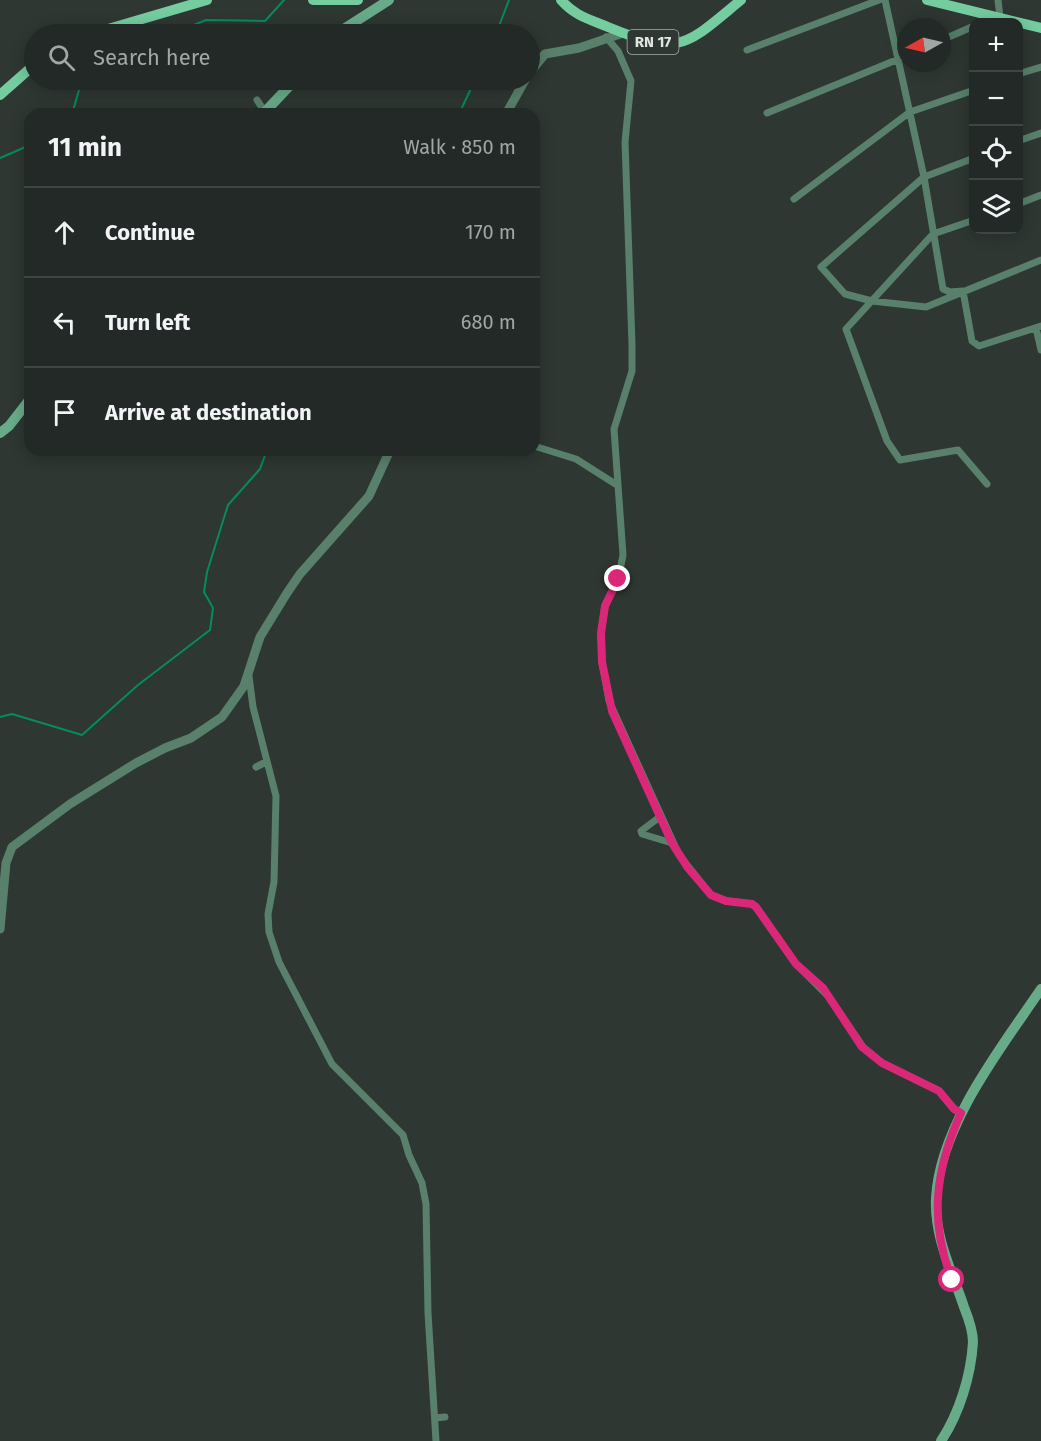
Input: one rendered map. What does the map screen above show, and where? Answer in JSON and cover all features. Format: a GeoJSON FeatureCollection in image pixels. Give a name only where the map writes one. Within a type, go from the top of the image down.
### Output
{"type":"FeatureCollection","features":[{"type":"Feature","properties":{"kind":"main road"},"geometry":{"type":"LineString","coordinates":[[125,24],[207,0]]}},
{"type":"Feature","properties":{"kind":"main road"},"geometry":{"type":"LineString","coordinates":[[313,0],[358,0]]}},
{"type":"Feature","properties":{"kind":"main road"},"geometry":{"type":"LineString","coordinates":[[352,24],[389,0]]}},
{"type":"Feature","properties":{"kind":"main road","name":"RN 17"},"geometry":{"type":"LineString","coordinates":[[561,0],[580,18],[652,42],[676,44],[694,38],[741,0]]}},
{"type":"Feature","properties":{"kind":"main road"},"geometry":{"type":"LineString","coordinates":[[933,1],[1041,28]]}},
{"type":"Feature","properties":{"kind":"main road"},"geometry":{"type":"LineString","coordinates":[[0,95],[24,74]]}},
{"type":"Feature","properties":{"kind":"main road"},"geometry":{"type":"LineString","coordinates":[[269,108],[286,90]]}},
{"type":"Feature","properties":{"kind":"main road"},"geometry":{"type":"LineString","coordinates":[[0,433],[9,426],[24,407]]}},
{"type":"Feature","properties":{"kind":"main road"},"geometry":{"type":"LineString","coordinates":[[941,1441],[957,1411],[973,1341],[964,1307],[945,1258],[936,1208],[943,1164],[961,1113],[1041,989]]}},
{"type":"Feature","properties":{"kind":"street"},"geometry":{"type":"LineString","coordinates":[[747,50],[879,0]]}},
{"type":"Feature","properties":{"kind":"street"},"geometry":{"type":"LineString","coordinates":[[885,0],[897,38]]}},
{"type":"Feature","properties":{"kind":"street"},"geometry":{"type":"LineString","coordinates":[[992,18],[998,16],[998,0]]}},
{"type":"Feature","properties":{"kind":"street"},"geometry":{"type":"LineString","coordinates":[[951,36],[969,28]]}},
{"type":"Feature","properties":{"kind":"street"},"geometry":{"type":"LineString","coordinates":[[540,60],[545,54],[579,48],[622,33]]}},
{"type":"Feature","properties":{"kind":"street"},"geometry":{"type":"LineString","coordinates":[[606,37],[618,51],[631,81],[625,141],[632,370],[614,429],[623,555],[619,578],[602,618],[602,662],[609,701],[672,843],[688,868],[711,895],[726,901],[752,904],[756,907],[796,964],[823,988],[862,1047],[882,1063],[939,1091],[954,1109],[961,1113]]}},
{"type":"Feature","properties":{"kind":"street"},"geometry":{"type":"LineString","coordinates":[[767,113],[897,59]]}},
{"type":"Feature","properties":{"kind":"street"},"geometry":{"type":"LineString","coordinates":[[1023,72],[1041,66]]}},
{"type":"Feature","properties":{"kind":"street"},"geometry":{"type":"LineString","coordinates":[[905,72],[910,112],[924,177],[943,289],[950,292],[963,291]]}},
{"type":"Feature","properties":{"kind":"street"},"geometry":{"type":"LineString","coordinates":[[509,108],[519,90]]}},
{"type":"Feature","properties":{"kind":"street"},"geometry":{"type":"LineString","coordinates":[[794,199],[910,112],[969,92]]}},
{"type":"Feature","properties":{"kind":"street"},"geometry":{"type":"LineString","coordinates":[[257,100],[261,108]]}},
{"type":"Feature","properties":{"kind":"street"},"geometry":{"type":"LineString","coordinates":[[1023,139],[1041,133]]}},
{"type":"Feature","properties":{"kind":"street"},"geometry":{"type":"LineString","coordinates":[[969,160],[924,177],[821,267],[845,294],[872,301],[926,307],[1041,260]]}},
{"type":"Feature","properties":{"kind":"street"},"geometry":{"type":"LineString","coordinates":[[1023,202],[1041,195]]}},
{"type":"Feature","properties":{"kind":"street"},"geometry":{"type":"LineString","coordinates":[[969,222],[933,234],[846,329],[887,441],[900,460],[958,450],[987,484]]}},
{"type":"Feature","properties":{"kind":"street"},"geometry":{"type":"LineString","coordinates":[[963,291],[972,341],[979,346],[1039,327],[1041,350]]}},
{"type":"Feature","properties":{"kind":"street"},"geometry":{"type":"LineString","coordinates":[[540,448],[576,459],[618,485]]}},
{"type":"Feature","properties":{"kind":"street"},"geometry":{"type":"LineString","coordinates":[[0,929],[3,886],[8,854],[12,847],[70,804],[136,763],[214,725],[230,709],[249,676],[260,637],[300,574],[369,496],[387,456]]}},
{"type":"Feature","properties":{"kind":"street"},"geometry":{"type":"LineString","coordinates":[[249,676],[266,762],[276,796],[274,882],[268,914],[269,932],[279,963],[332,1064],[403,1135],[422,1183],[426,1204],[428,1313],[436,1441]]}},
{"type":"Feature","properties":{"kind":"street"},"geometry":{"type":"LineString","coordinates":[[256,767],[266,762]]}},
{"type":"Feature","properties":{"kind":"street"},"geometry":{"type":"LineString","coordinates":[[661,816],[641,831],[642,834],[672,843]]}},
{"type":"Feature","properties":{"kind":"street"},"geometry":{"type":"LineString","coordinates":[[435,1418],[445,1417]]}},
{"type":"Feature","properties":{"kind":"waterway"},"geometry":{"type":"LineString","coordinates":[[196,24],[206,20],[265,21],[284,0]]}},
{"type":"Feature","properties":{"kind":"waterway"},"geometry":{"type":"LineString","coordinates":[[500,24],[509,0]]}},
{"type":"Feature","properties":{"kind":"waterway"},"geometry":{"type":"LineString","coordinates":[[74,108],[79,90]]}},
{"type":"Feature","properties":{"kind":"waterway"},"geometry":{"type":"LineString","coordinates":[[462,108],[470,90]]}},
{"type":"Feature","properties":{"kind":"waterway"},"geometry":{"type":"LineString","coordinates":[[0,158],[24,148]]}},
{"type":"Feature","properties":{"kind":"waterway"},"geometry":{"type":"LineString","coordinates":[[0,717],[12,714],[82,735],[138,685],[210,630],[213,608],[204,592],[207,572],[228,505],[260,469],[265,456]]}},
{"type":"Feature","properties":{"kind":"route"},"geometry":{"type":"LineString","coordinates":[[618,579],[602,618],[602,662],[609,701],[641,776],[679,855],[711,895],[722,900],[752,904],[756,907],[796,964],[823,988],[862,1047],[882,1063],[939,1091],[954,1109],[961,1113],[952,1131],[936,1199],[941,1240],[952,1280]]}}]}
